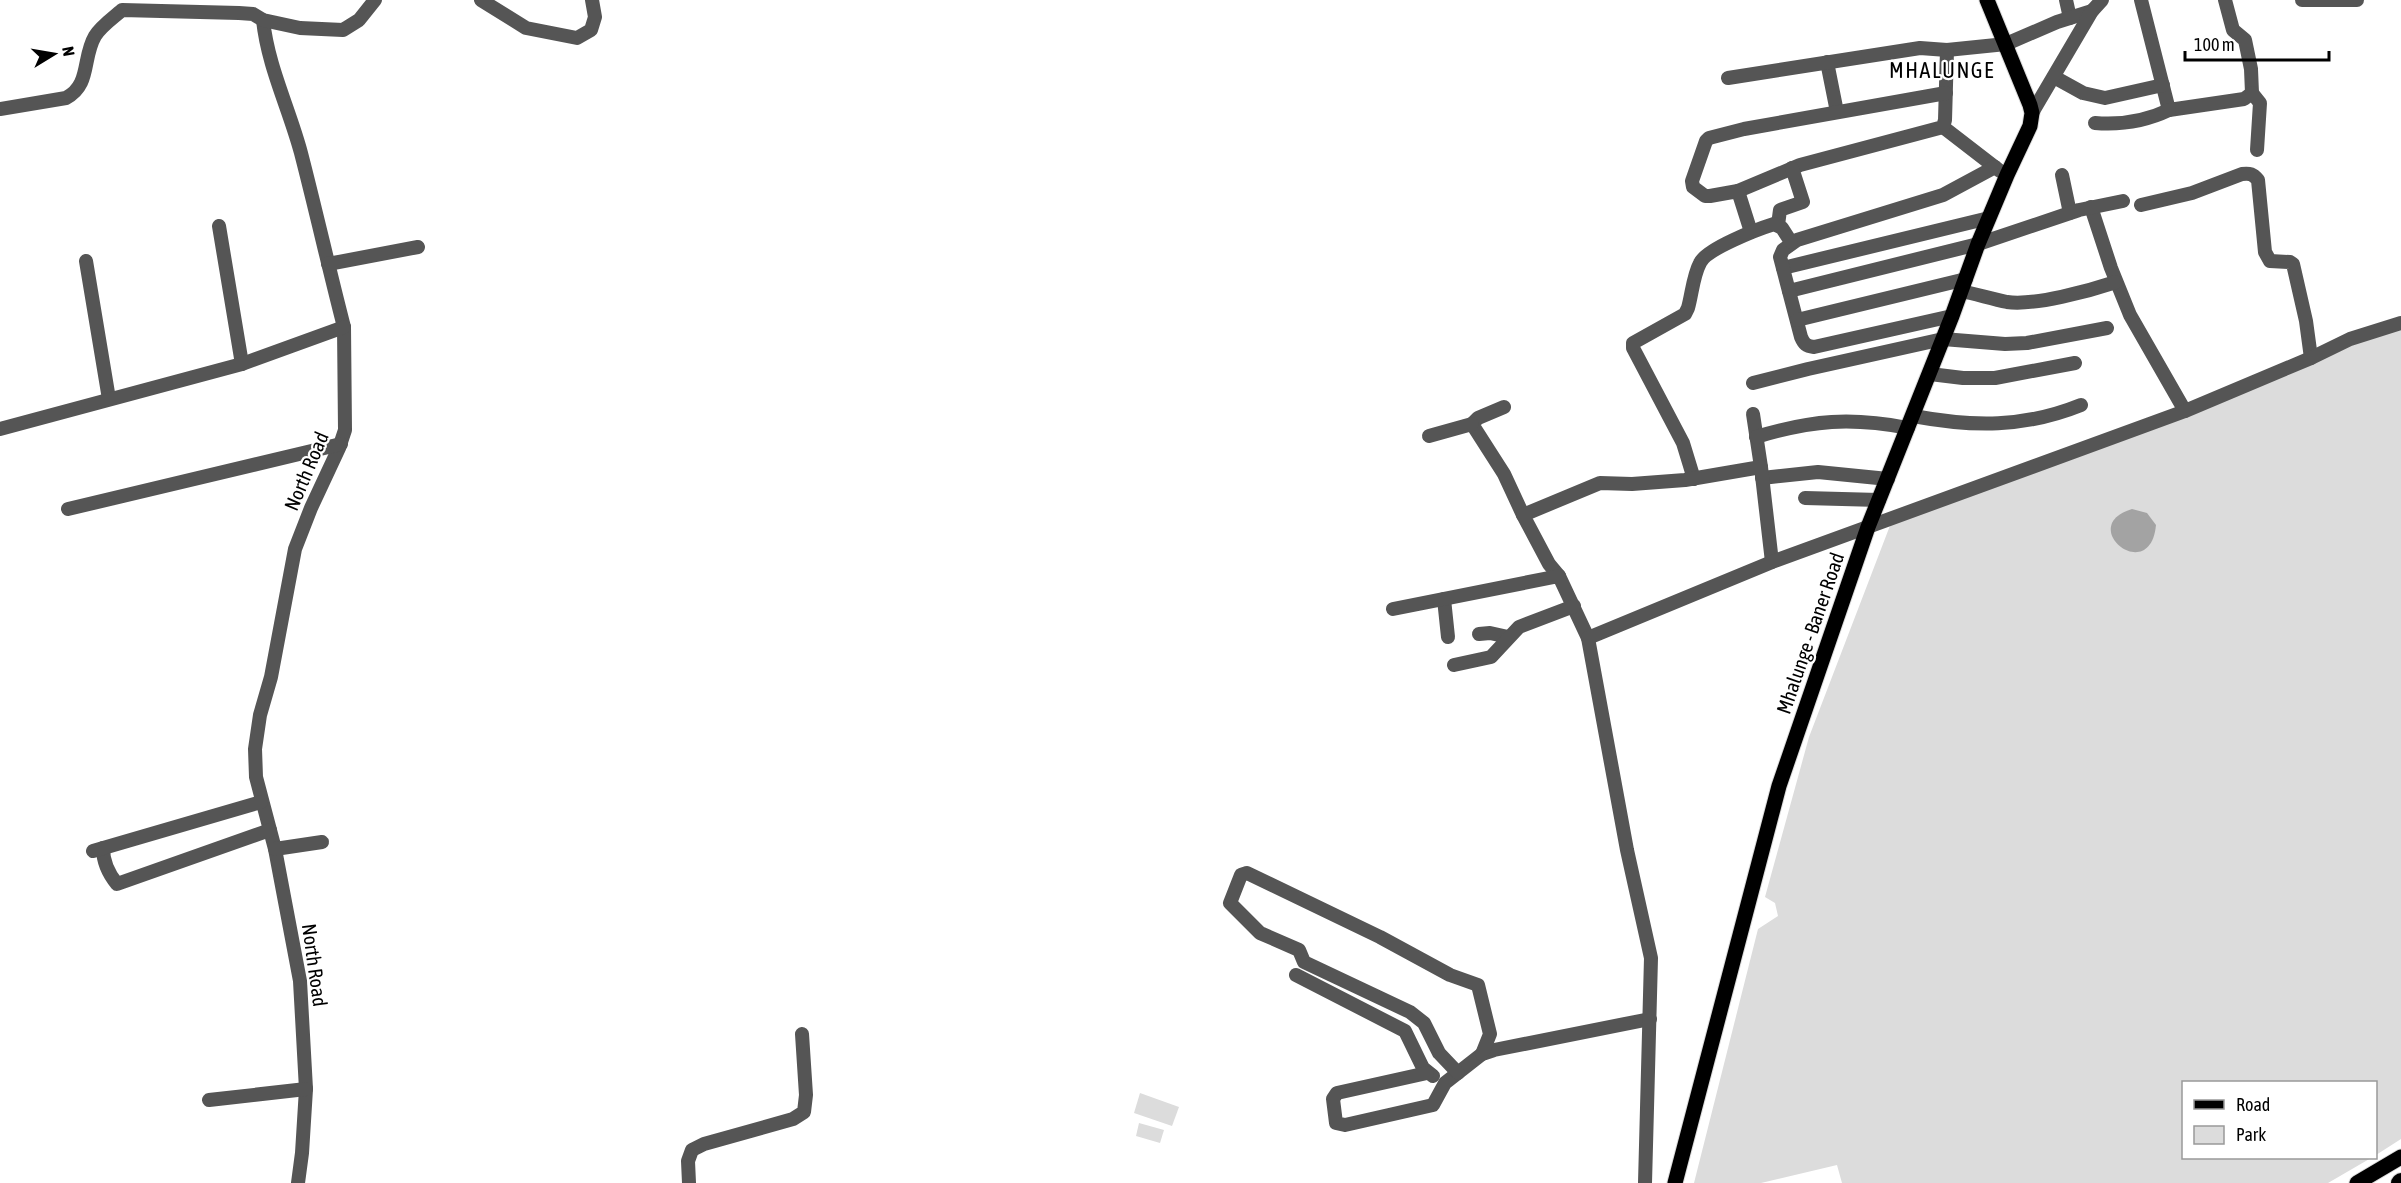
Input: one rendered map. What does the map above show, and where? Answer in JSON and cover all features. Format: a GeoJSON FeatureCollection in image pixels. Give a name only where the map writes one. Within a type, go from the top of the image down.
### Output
{"type":"FeatureCollection","features":[{"type":"Feature","properties":{"kind":"main road"},"geometry":{"type":"LineString","coordinates":[[1987,0],[2032,113]]}},
{"type":"Feature","properties":{"kind":"main road","name":"Mhalunge - Baner Road"},"geometry":{"type":"LineString","coordinates":[[1676,1183],[1779,786],[1868,527],[1930,374],[1989,218],[2001,171],[2030,126],[2032,113]]}},
{"type":"Feature","properties":{"kind":"main road"},"geometry":{"type":"LineString","coordinates":[[2357,1183],[2401,1157]]}},
{"type":"Feature","properties":{"kind":"street"},"geometry":{"type":"LineString","coordinates":[[0,109],[66,99],[75,94],[86,73],[96,34],[122,10],[254,14],[263,20],[300,28],[343,30],[359,20],[375,0]]}},
{"type":"Feature","properties":{"kind":"street"},"geometry":{"type":"LineString","coordinates":[[481,0],[526,28],[577,38],[591,30],[595,17],[592,0]]}},
{"type":"Feature","properties":{"kind":"street"},"geometry":{"type":"LineString","coordinates":[[2066,0],[2070,18]]}},
{"type":"Feature","properties":{"kind":"street"},"geometry":{"type":"LineString","coordinates":[[2032,113],[2091,11],[2102,0]]}},
{"type":"Feature","properties":{"kind":"street"},"geometry":{"type":"LineString","coordinates":[[2141,0],[2169,110]]}},
{"type":"Feature","properties":{"kind":"street"},"geometry":{"type":"LineString","coordinates":[[2225,0],[2233,30],[2245,40],[2251,69],[2252,93],[2260,102],[2257,150]]}},
{"type":"Feature","properties":{"kind":"street"},"geometry":{"type":"LineString","coordinates":[[2302,0],[2357,0]]}},
{"type":"Feature","properties":{"kind":"street"},"geometry":{"type":"LineString","coordinates":[[1728,78],[1920,48],[1947,50],[2006,44],[2091,11]]}},
{"type":"Feature","properties":{"kind":"street","name":"North Road"},"geometry":{"type":"LineString","coordinates":[[263,20],[265,37],[278,86],[288,108],[301,153],[344,327],[345,430],[295,549],[255,749],[256,777],[275,849],[300,981],[306,1089],[298,1183]]}},
{"type":"Feature","properties":{"kind":"street"},"geometry":{"type":"LineString","coordinates":[[1943,127],[1947,50]]}},
{"type":"Feature","properties":{"kind":"street"},"geometry":{"type":"LineString","coordinates":[[1827,62],[1837,112]]}},
{"type":"Feature","properties":{"kind":"street"},"geometry":{"type":"LineString","coordinates":[[2054,77],[2083,93],[2105,98],[2163,85]]}},
{"type":"Feature","properties":{"kind":"street"},"geometry":{"type":"LineString","coordinates":[[1943,127],[1792,168],[1738,191],[1705,196],[1693,187],[1692,182],[1706,141],[1714,136],[1946,93]]}},
{"type":"Feature","properties":{"kind":"street"},"geometry":{"type":"LineString","coordinates":[[2095,123],[2111,124],[2148,119],[2169,110],[2244,99],[2252,93]]}},
{"type":"Feature","properties":{"kind":"street"},"geometry":{"type":"LineString","coordinates":[[1943,127],[2001,171]]}},
{"type":"Feature","properties":{"kind":"street"},"geometry":{"type":"LineString","coordinates":[[1791,242],[1778,225],[1780,210],[1803,202],[1792,168]]}},
{"type":"Feature","properties":{"kind":"street"},"geometry":{"type":"LineString","coordinates":[[1952,316],[1814,346],[1804,343],[1780,257],[1791,242],[1943,195],[2001,171]]}},
{"type":"Feature","properties":{"kind":"street"},"geometry":{"type":"LineString","coordinates":[[2141,205],[2192,193],[2242,174],[2254,175],[2258,180],[2265,252],[2270,261],[2293,264],[2306,321],[2311,358]]}},
{"type":"Feature","properties":{"kind":"street"},"geometry":{"type":"LineString","coordinates":[[2062,175],[2070,213]]}},
{"type":"Feature","properties":{"kind":"street"},"geometry":{"type":"LineString","coordinates":[[1738,191],[1750,232]]}},
{"type":"Feature","properties":{"kind":"street"},"geometry":{"type":"LineString","coordinates":[[1789,291],[1978,244],[2070,213],[2123,201]]}},
{"type":"Feature","properties":{"kind":"street"},"geometry":{"type":"LineString","coordinates":[[2091,207],[2116,282],[2130,315],[2185,411]]}},
{"type":"Feature","properties":{"kind":"street"},"geometry":{"type":"LineString","coordinates":[[1783,268],[1989,218]]}},
{"type":"Feature","properties":{"kind":"street"},"geometry":{"type":"LineString","coordinates":[[1694,479],[1683,442],[1632,344],[1635,340],[1685,314],[1701,260],[1750,232],[1774,224],[1778,225]]}},
{"type":"Feature","properties":{"kind":"street"},"geometry":{"type":"LineString","coordinates":[[219,226],[242,364]]}},
{"type":"Feature","properties":{"kind":"street"},"geometry":{"type":"LineString","coordinates":[[328,264],[418,247]]}},
{"type":"Feature","properties":{"kind":"street"},"geometry":{"type":"LineString","coordinates":[[86,261],[110,399]]}},
{"type":"Feature","properties":{"kind":"street"},"geometry":{"type":"LineString","coordinates":[[1797,320],[1964,285],[2008,302],[2084,292],[2116,282]]}},
{"type":"Feature","properties":{"kind":"street"},"geometry":{"type":"LineString","coordinates":[[1588,638],[1772,561],[2185,411],[2311,358],[2350,339],[2401,323]]}},
{"type":"Feature","properties":{"kind":"street"},"geometry":{"type":"LineString","coordinates":[[0,429],[242,364],[344,327]]}},
{"type":"Feature","properties":{"kind":"street"},"geometry":{"type":"LineString","coordinates":[[1753,383],[1943,339],[2006,344],[2028,343],[2107,328]]}},
{"type":"Feature","properties":{"kind":"street"},"geometry":{"type":"LineString","coordinates":[[1930,374],[1963,378],[1995,378],[2076,363]]}},
{"type":"Feature","properties":{"kind":"street"},"geometry":{"type":"LineString","coordinates":[[1756,437],[1791,427],[1857,420],[1990,424],[2030,422],[2057,415],[2081,405]]}},
{"type":"Feature","properties":{"kind":"street"},"geometry":{"type":"LineString","coordinates":[[1429,436],[1473,424],[1478,418],[1504,407]]}},
{"type":"Feature","properties":{"kind":"street"},"geometry":{"type":"LineString","coordinates":[[1753,414],[1772,561]]}},
{"type":"Feature","properties":{"kind":"street"},"geometry":{"type":"LineString","coordinates":[[1473,424],[1504,474],[1549,564],[1559,576],[1588,638],[1651,958],[1645,1183]]}},
{"type":"Feature","properties":{"kind":"street"},"geometry":{"type":"LineString","coordinates":[[68,509],[340,444]]}},
{"type":"Feature","properties":{"kind":"street"},"geometry":{"type":"LineString","coordinates":[[1523,515],[1600,483],[1632,484],[1762,473],[1818,472],[1888,479]]}},
{"type":"Feature","properties":{"kind":"street"},"geometry":{"type":"LineString","coordinates":[[1805,498],[1879,500]]}},
{"type":"Feature","properties":{"kind":"street"},"geometry":{"type":"LineString","coordinates":[[1393,609],[1559,576]]}},
{"type":"Feature","properties":{"kind":"street"},"geometry":{"type":"LineString","coordinates":[[1444,599],[1448,637]]}},
{"type":"Feature","properties":{"kind":"street"},"geometry":{"type":"LineString","coordinates":[[1454,665],[1491,657],[1519,627],[1574,606]]}},
{"type":"Feature","properties":{"kind":"street"},"geometry":{"type":"LineString","coordinates":[[1479,634],[1490,633],[1508,637]]}},
{"type":"Feature","properties":{"kind":"street"},"geometry":{"type":"LineString","coordinates":[[261,802],[98,850],[108,873],[117,884],[270,830]]}},
{"type":"Feature","properties":{"kind":"street"},"geometry":{"type":"LineString","coordinates":[[275,849],[322,842]]}},
{"type":"Feature","properties":{"kind":"street"},"geometry":{"type":"LineString","coordinates":[[1458,1073],[1439,1053],[1424,1023],[1410,1012],[1304,962],[1299,950],[1260,933],[1230,903],[1241,875],[1247,873],[1380,937],[1450,975],[1478,985],[1490,1034],[1482,1054]]}},
{"type":"Feature","properties":{"kind":"street"},"geometry":{"type":"LineString","coordinates":[[1296,975],[1405,1031],[1427,1073],[1445,1083]]}},
{"type":"Feature","properties":{"kind":"street"},"geometry":{"type":"LineString","coordinates":[[1427,1073],[1337,1093],[1333,1100],[1336,1123],[1345,1125],[1433,1105],[1445,1083],[1482,1054],[1494,1050],[1650,1019]]}},
{"type":"Feature","properties":{"kind":"street"},"geometry":{"type":"LineString","coordinates":[[689,1183],[688,1161],[692,1150],[704,1144],[793,1119],[804,1112],[806,1095],[802,1034]]}},
{"type":"Feature","properties":{"kind":"street"},"geometry":{"type":"LineString","coordinates":[[209,1100],[306,1089]]}},
{"type":"Feature","properties":{"kind":"green space"},"geometry":{"type":"Polygon","coordinates":[[[2401,326],[2401,1139],[2377,1154],[2377,1081],[2182,1081],[2182,1159],[2369,1159],[2328,1183],[1842,1183],[1837,1165],[1761,1183],[1694,1183],[1758,929],[1778,916],[1775,903],[1765,897],[1809,737],[1891,523],[2357,335],[2401,326]]]}},
{"type":"Feature","properties":{"kind":"green space"},"geometry":{"type":"Polygon","coordinates":[[[1140,1093],[1179,1107],[1172,1126],[1134,1113],[1140,1093]]]}},
{"type":"Feature","properties":{"kind":"green space"},"geometry":{"type":"Polygon","coordinates":[[[1139,1123],[1164,1130],[1160,1143],[1136,1136],[1139,1123]]]}},
{"type":"Feature","properties":{"kind":"shaded area"},"geometry":{"type":"Polygon","coordinates":[[[2132,509],[2147,513],[2156,525],[2151,543],[2142,551],[2131,552],[2120,547],[2113,538],[2111,527],[2116,517],[2132,509]]]}},
{"type":"Feature","properties":{"kind":"district","name":"MHALUNGE"},"geometry":{"type":"Point","coordinates":[1942,70]}}]}
